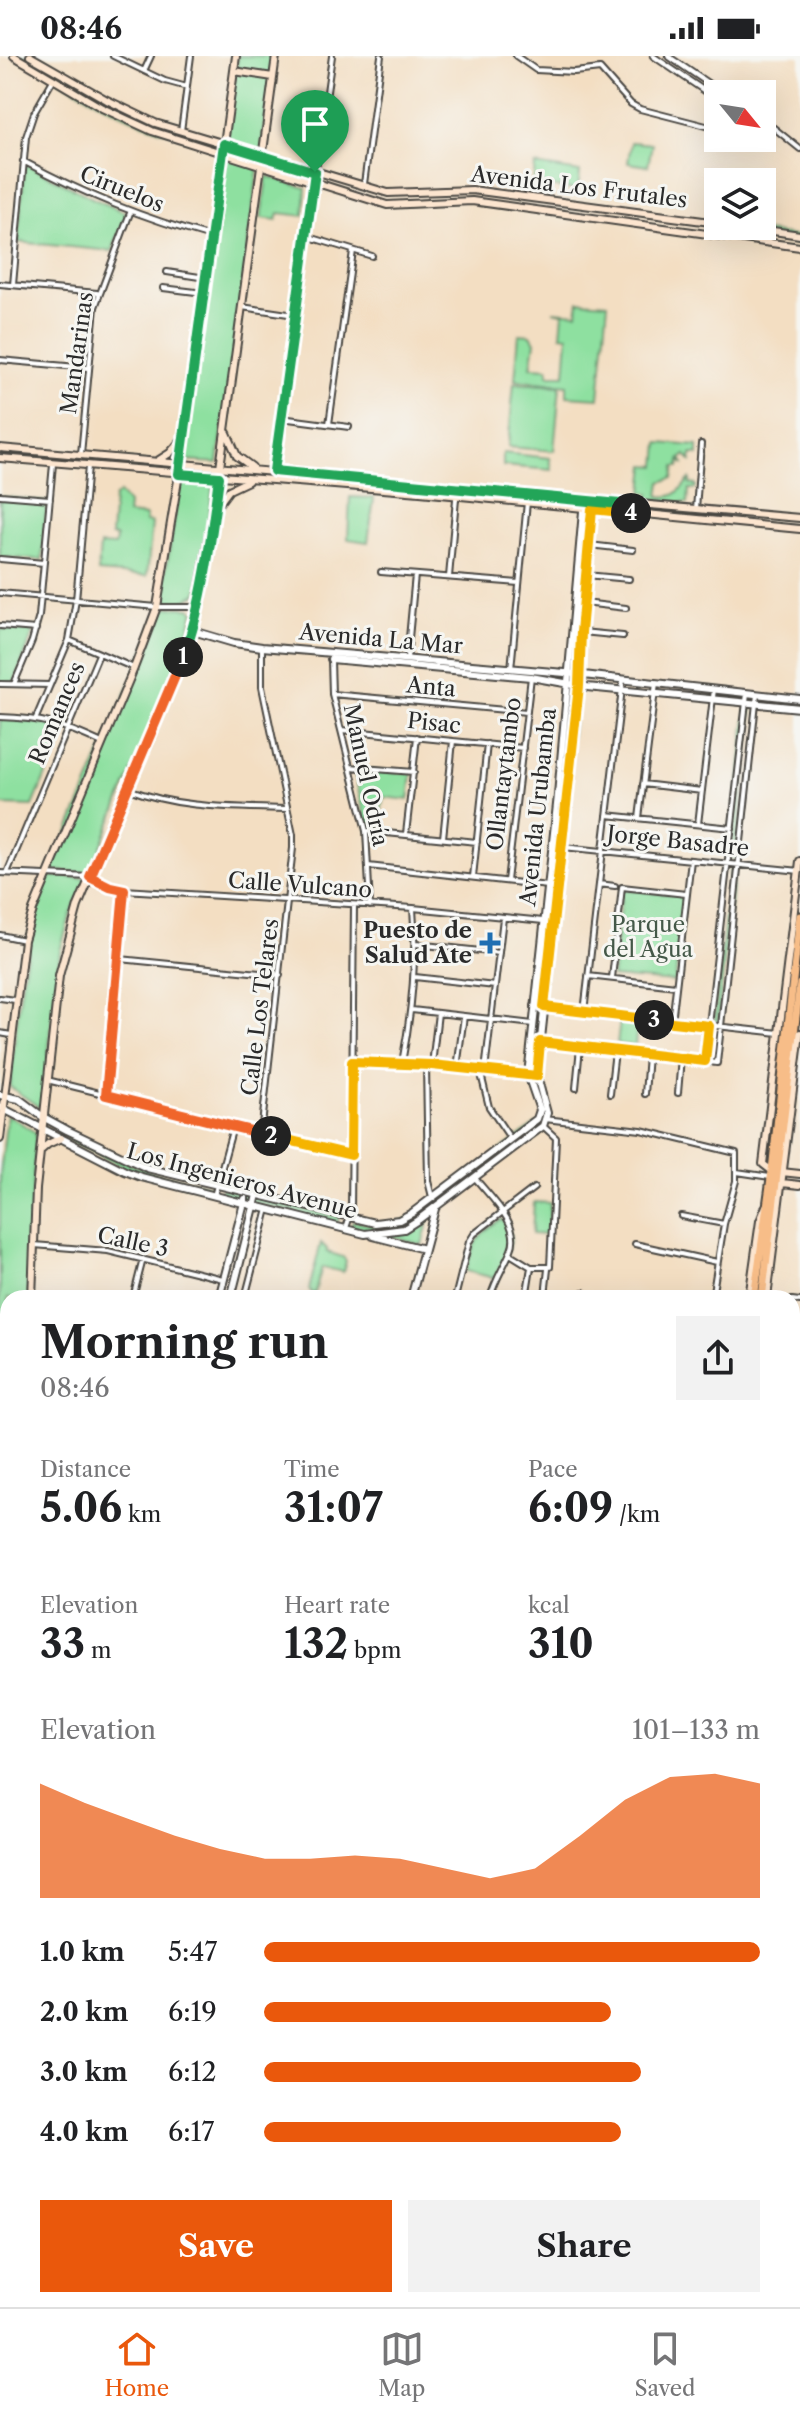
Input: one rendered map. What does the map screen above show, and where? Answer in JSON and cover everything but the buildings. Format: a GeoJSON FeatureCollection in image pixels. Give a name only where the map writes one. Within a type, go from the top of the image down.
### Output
{"type":"FeatureCollection","features":[{"type":"Feature","properties":{"kind":"main road","name":"Avenida Los Frutales"},"geometry":{"type":"LineString","coordinates":[[15,56],[102,108],[180,141],[387,205],[472,201],[704,232]]}},
{"type":"Feature","properties":{"kind":"main road","name":"Avenida Los Frutales"},"geometry":{"type":"LineString","coordinates":[[30,56],[107,100],[181,132],[363,187],[388,193],[472,190],[704,221]]}},
{"type":"Feature","properties":{"kind":"main road"},"geometry":{"type":"LineString","coordinates":[[0,1139],[2,1094],[7,1083],[24,940],[47,874],[157,607],[181,463],[236,56]]}},
{"type":"Feature","properties":{"kind":"main road"},"geometry":{"type":"LineString","coordinates":[[32,1290],[40,1151],[61,964],[72,923],[90,877],[193,631],[221,466],[276,56]]}},
{"type":"Feature","properties":{"kind":"main road"},"geometry":{"type":"LineString","coordinates":[[234,71],[273,77]]}},
{"type":"Feature","properties":{"kind":"main road"},"geometry":{"type":"LineString","coordinates":[[776,231],[800,235]]}},
{"type":"Feature","properties":{"kind":"main road","name":"Avenida Los Frutales"},"geometry":{"type":"LineString","coordinates":[[756,240],[800,247]]}},
{"type":"Feature","properties":{"kind":"main road"},"geometry":{"type":"LineString","coordinates":[[226,421],[228,440],[235,454],[243,462],[260,470]]}},
{"type":"Feature","properties":{"kind":"main road"},"geometry":{"type":"LineString","coordinates":[[157,461],[170,453],[184,435]]}},
{"type":"Feature","properties":{"kind":"main road"},"geometry":{"type":"LineString","coordinates":[[0,448],[338,477],[583,504],[592,509],[797,529],[798,518],[593,500],[583,504],[527,502],[457,492]]}},
{"type":"Feature","properties":{"kind":"main road"},"geometry":{"type":"LineString","coordinates":[[0,458],[337,486],[409,487]]}},
{"type":"Feature","properties":{"kind":"main road"},"geometry":{"type":"LineString","coordinates":[[137,470],[151,468],[147,460]]}},
{"type":"Feature","properties":{"kind":"main road"},"geometry":{"type":"LineString","coordinates":[[337,486],[338,477]]}},
{"type":"Feature","properties":{"kind":"main road"},"geometry":{"type":"LineString","coordinates":[[213,516],[220,500],[229,490],[258,480]]}},
{"type":"Feature","properties":{"kind":"main road"},"geometry":{"type":"LineString","coordinates":[[640,514],[641,506]]}},
{"type":"Feature","properties":{"kind":"main road"},"geometry":{"type":"LineString","coordinates":[[755,525],[756,516]]}},
{"type":"Feature","properties":{"kind":"main road"},"geometry":{"type":"LineString","coordinates":[[795,967],[800,861]]}},
{"type":"Feature","properties":{"kind":"main road"},"geometry":{"type":"LineString","coordinates":[[798,913],[795,967],[763,1164],[777,1177],[800,1185]]}},
{"type":"Feature","properties":{"kind":"main road"},"geometry":{"type":"LineString","coordinates":[[781,1121],[800,984]]}},
{"type":"Feature","properties":{"kind":"main road"},"geometry":{"type":"LineString","coordinates":[[761,1290],[768,1203],[777,1177],[784,1033]]}},
{"type":"Feature","properties":{"kind":"main road"},"geometry":{"type":"LineString","coordinates":[[761,1290],[800,1033]]}},
{"type":"Feature","properties":{"kind":"main road"},"geometry":{"type":"LineString","coordinates":[[40,1151],[51,1142],[62,1139]]}},
{"type":"Feature","properties":{"kind":"main road"},"geometry":{"type":"LineString","coordinates":[[777,1177],[800,1174]]}},
{"type":"Feature","properties":{"kind":"street"},"geometry":{"type":"LineString","coordinates":[[113,56],[187,87]]}},
{"type":"Feature","properties":{"kind":"street"},"geometry":{"type":"LineString","coordinates":[[144,71],[151,56]]}},
{"type":"Feature","properties":{"kind":"street"},"geometry":{"type":"LineString","coordinates":[[180,141],[191,56]]}},
{"type":"Feature","properties":{"kind":"street"},"geometry":{"type":"LineString","coordinates":[[273,481],[332,56]]}},
{"type":"Feature","properties":{"kind":"street"},"geometry":{"type":"LineString","coordinates":[[363,187],[381,56]]}},
{"type":"Feature","properties":{"kind":"street"},"geometry":{"type":"LineString","coordinates":[[516,56],[536,70],[578,72],[600,69],[631,104],[640,109],[704,125]]}},
{"type":"Feature","properties":{"kind":"street"},"geometry":{"type":"LineString","coordinates":[[653,56],[663,58],[704,82]]}},
{"type":"Feature","properties":{"kind":"street"},"geometry":{"type":"LineString","coordinates":[[663,58],[704,90]]}},
{"type":"Feature","properties":{"kind":"street"},"geometry":{"type":"LineString","coordinates":[[13,285],[23,161],[30,123],[53,80]]}},
{"type":"Feature","properties":{"kind":"street"},"geometry":{"type":"LineString","coordinates":[[776,130],[785,134],[800,149]]}},
{"type":"Feature","properties":{"kind":"street","name":"Ciruelos"},"geometry":{"type":"LineString","coordinates":[[23,161],[130,213],[211,237]]}},
{"type":"Feature","properties":{"kind":"street","name":"Mandarinas"},"geometry":{"type":"LineString","coordinates":[[81,454],[98,293],[130,213]]}},
{"type":"Feature","properties":{"kind":"street"},"geometry":{"type":"LineString","coordinates":[[306,236],[372,256]]}},
{"type":"Feature","properties":{"kind":"street"},"geometry":{"type":"LineString","coordinates":[[329,424],[353,251]]}},
{"type":"Feature","properties":{"kind":"street"},"geometry":{"type":"LineString","coordinates":[[167,272],[206,278]]}},
{"type":"Feature","properties":{"kind":"street"},"geometry":{"type":"LineString","coordinates":[[0,284],[98,293]]}},
{"type":"Feature","properties":{"kind":"street"},"geometry":{"type":"LineString","coordinates":[[163,288],[204,293]]}},
{"type":"Feature","properties":{"kind":"street"},"geometry":{"type":"LineString","coordinates":[[242,307],[295,315]]}},
{"type":"Feature","properties":{"kind":"street"},"geometry":{"type":"LineString","coordinates":[[0,360],[88,368]]}},
{"type":"Feature","properties":{"kind":"street"},"geometry":{"type":"LineString","coordinates":[[281,418],[349,427]]}},
{"type":"Feature","properties":{"kind":"street"},"geometry":{"type":"LineString","coordinates":[[695,511],[701,444]]}},
{"type":"Feature","properties":{"kind":"street"},"geometry":{"type":"LineString","coordinates":[[14,684],[36,629],[53,463]]}},
{"type":"Feature","properties":{"kind":"street"},"geometry":{"type":"LineString","coordinates":[[36,718],[69,640],[76,600],[88,466]]}},
{"type":"Feature","properties":{"kind":"street"},"geometry":{"type":"LineString","coordinates":[[449,577],[457,492]]}},
{"type":"Feature","properties":{"kind":"street"},"geometry":{"type":"LineString","coordinates":[[0,495],[50,499]]}},
{"type":"Feature","properties":{"kind":"street","name":"Avenida Urubamba"},"geometry":{"type":"LineString","coordinates":[[543,1121],[547,1113],[537,1076],[580,676],[593,500]]}},
{"type":"Feature","properties":{"kind":"street"},"geometry":{"type":"LineString","coordinates":[[511,669],[527,502]]}},
{"type":"Feature","properties":{"kind":"street","name":"Avenida Urubamba"},"geometry":{"type":"LineString","coordinates":[[543,1121],[528,1075],[553,846],[583,504]]}},
{"type":"Feature","properties":{"kind":"street"},"geometry":{"type":"LineString","coordinates":[[589,545],[633,550]]}},
{"type":"Feature","properties":{"kind":"street"},"geometry":{"type":"LineString","coordinates":[[0,559],[44,563]]}},
{"type":"Feature","properties":{"kind":"street"},"geometry":{"type":"LineString","coordinates":[[381,572],[519,583]]}},
{"type":"Feature","properties":{"kind":"street"},"geometry":{"type":"LineString","coordinates":[[407,659],[415,575]]}},
{"type":"Feature","properties":{"kind":"street"},"geometry":{"type":"LineString","coordinates":[[586,575],[629,579]]}},
{"type":"Feature","properties":{"kind":"street"},"geometry":{"type":"LineString","coordinates":[[0,593],[157,607],[198,607]]}},
{"type":"Feature","properties":{"kind":"street"},"geometry":{"type":"LineString","coordinates":[[584,603],[626,608]]}},
{"type":"Feature","properties":{"kind":"street"},"geometry":{"type":"LineString","coordinates":[[0,626],[36,629]]}},
{"type":"Feature","properties":{"kind":"street","name":"Avenida La Mar"},"geometry":{"type":"LineString","coordinates":[[193,631],[234,643],[331,656],[531,674],[568,674],[800,699]]}},
{"type":"Feature","properties":{"kind":"street"},"geometry":{"type":"LineString","coordinates":[[581,632],[623,636]]}},
{"type":"Feature","properties":{"kind":"street"},"geometry":{"type":"LineString","coordinates":[[69,640],[134,668]]}},
{"type":"Feature","properties":{"kind":"street","name":"Calle Los Telares"},"geometry":{"type":"LineString","coordinates":[[261,1134],[293,848],[262,687],[262,647]]}},
{"type":"Feature","properties":{"kind":"street","name":"Romances"},"geometry":{"type":"LineString","coordinates":[[7,873],[99,654]]}},
{"type":"Feature","properties":{"kind":"street","name":"Avenida La Mar"},"geometry":{"type":"LineString","coordinates":[[331,656],[407,659],[511,669],[579,686],[800,708]]}},
{"type":"Feature","properties":{"kind":"street","name":"Manuel Odría"},"geometry":{"type":"LineString","coordinates":[[331,656],[332,694],[366,831],[370,906]]}},
{"type":"Feature","properties":{"kind":"street","name":"Ollantaytambo"},"geometry":{"type":"LineString","coordinates":[[507,881],[531,674]]}},
{"type":"Feature","properties":{"kind":"street"},"geometry":{"type":"LineString","coordinates":[[584,1012],[623,680]]}},
{"type":"Feature","properties":{"kind":"street"},"geometry":{"type":"LineString","coordinates":[[639,818],[656,683]]}},
{"type":"Feature","properties":{"kind":"street"},"geometry":{"type":"LineString","coordinates":[[0,684],[50,685]]}},
{"type":"Feature","properties":{"kind":"street"},"geometry":{"type":"LineString","coordinates":[[698,824],[714,689]]}},
{"type":"Feature","properties":{"kind":"street"},"geometry":{"type":"LineString","coordinates":[[705,1061],[747,693]]}},
{"type":"Feature","properties":{"kind":"street","name":"Anta"},"geometry":{"type":"LineString","coordinates":[[332,694],[527,712]]}},
{"type":"Feature","properties":{"kind":"street"},"geometry":{"type":"LineString","coordinates":[[540,1042],[717,1063],[757,694]]}},
{"type":"Feature","properties":{"kind":"street"},"geometry":{"type":"LineString","coordinates":[[771,696],[771,705]]}},
{"type":"Feature","properties":{"kind":"street"},"geometry":{"type":"LineString","coordinates":[[0,717],[36,718],[67,726],[102,743]]}},
{"type":"Feature","properties":{"kind":"street","name":"Pisac"},"geometry":{"type":"LineString","coordinates":[[341,730],[523,748]]}},
{"type":"Feature","properties":{"kind":"street"},"geometry":{"type":"LineString","coordinates":[[406,835],[417,737]]}},
{"type":"Feature","properties":{"kind":"street"},"geometry":{"type":"LineString","coordinates":[[443,838],[453,741]]}},
{"type":"Feature","properties":{"kind":"street"},"geometry":{"type":"LineString","coordinates":[[473,877],[487,744]]}},
{"type":"Feature","properties":{"kind":"street"},"geometry":{"type":"LineString","coordinates":[[350,767],[414,772]]}},
{"type":"Feature","properties":{"kind":"street"},"geometry":{"type":"LineString","coordinates":[[643,784],[702,791]]}},
{"type":"Feature","properties":{"kind":"street"},"geometry":{"type":"LineString","coordinates":[[128,789],[185,805],[287,809]]}},
{"type":"Feature","properties":{"kind":"street"},"geometry":{"type":"LineString","coordinates":[[607,815],[732,828]]}},
{"type":"Feature","properties":{"kind":"street"},"geometry":{"type":"LineString","coordinates":[[366,831],[477,842]]}},
{"type":"Feature","properties":{"kind":"street","name":"Jorge Basadre"},"geometry":{"type":"LineString","coordinates":[[553,846],[800,871]]}},
{"type":"Feature","properties":{"kind":"street"},"geometry":{"type":"LineString","coordinates":[[672,1022],[691,860]]}},
{"type":"Feature","properties":{"kind":"street"},"geometry":{"type":"LineString","coordinates":[[368,866],[548,886]]}},
{"type":"Feature","properties":{"kind":"street","name":"Calle Vulcano"},"geometry":{"type":"LineString","coordinates":[[0,873],[90,877],[124,890],[413,908],[554,922]]}},
{"type":"Feature","properties":{"kind":"street"},"geometry":{"type":"LineString","coordinates":[[599,884],[615,886]]}},
{"type":"Feature","properties":{"kind":"street"},"geometry":{"type":"LineString","coordinates":[[612,978],[622,887],[686,894]]}},
{"type":"Feature","properties":{"kind":"street"},"geometry":{"type":"LineString","coordinates":[[106,1095],[124,890]]}},
{"type":"Feature","properties":{"kind":"street"},"geometry":{"type":"LineString","coordinates":[[346,1228],[351,1155],[354,905]]}},
{"type":"Feature","properties":{"kind":"street"},"geometry":{"type":"LineString","coordinates":[[402,1063],[415,977],[413,908]]}},
{"type":"Feature","properties":{"kind":"street"},"geometry":{"type":"LineString","coordinates":[[503,918],[492,1020],[482,1070],[489,1107],[510,1138]]}},
{"type":"Feature","properties":{"kind":"street"},"geometry":{"type":"LineString","coordinates":[[0,935],[24,940]]}},
{"type":"Feature","properties":{"kind":"street"},"geometry":{"type":"LineString","coordinates":[[416,944],[499,953]]}},
{"type":"Feature","properties":{"kind":"street"},"geometry":{"type":"LineString","coordinates":[[119,959],[280,975]]}},
{"type":"Feature","properties":{"kind":"street"},"geometry":{"type":"LineString","coordinates":[[588,976],[676,986]]}},
{"type":"Feature","properties":{"kind":"street"},"geometry":{"type":"LineString","coordinates":[[415,977],[495,986]]}},
{"type":"Feature","properties":{"kind":"street"},"geometry":{"type":"LineString","coordinates":[[0,998],[15,1000]]}},
{"type":"Feature","properties":{"kind":"street"},"geometry":{"type":"LineString","coordinates":[[534,1006],[784,1033]]}},
{"type":"Feature","properties":{"kind":"street"},"geometry":{"type":"LineString","coordinates":[[412,1010],[533,1024]]}},
{"type":"Feature","properties":{"kind":"street"},"geometry":{"type":"LineString","coordinates":[[432,1197],[428,1181],[429,1065],[438,1013]]}},
{"type":"Feature","properties":{"kind":"street"},"geometry":{"type":"LineString","coordinates":[[457,1068],[464,1016]]}},
{"type":"Feature","properties":{"kind":"street"},"geometry":{"type":"LineString","coordinates":[[0,1033],[11,1035]]}},
{"type":"Feature","properties":{"kind":"street"},"geometry":{"type":"LineString","coordinates":[[576,1088],[580,1047]]}},
{"type":"Feature","properties":{"kind":"street"},"geometry":{"type":"LineString","coordinates":[[610,1094],[615,1051]]}},
{"type":"Feature","properties":{"kind":"street"},"geometry":{"type":"LineString","coordinates":[[645,1094],[648,1055]]}},
{"type":"Feature","properties":{"kind":"street"},"geometry":{"type":"LineString","coordinates":[[678,1093],[681,1058]]}},
{"type":"Feature","properties":{"kind":"street"},"geometry":{"type":"LineString","coordinates":[[352,1062],[429,1065],[537,1076]]}},
{"type":"Feature","properties":{"kind":"street"},"geometry":{"type":"LineString","coordinates":[[47,1080],[351,1155]]}},
{"type":"Feature","properties":{"kind":"street","name":"Los Ingenieros Avenue"},"geometry":{"type":"LineString","coordinates":[[2,1094],[19,1099],[67,1130],[147,1168],[375,1223],[399,1220],[510,1138],[543,1121]]}},
{"type":"Feature","properties":{"kind":"street","name":"Los Ingenieros Avenue"},"geometry":{"type":"LineString","coordinates":[[2,1108],[125,1171],[365,1234],[404,1229],[435,1208],[543,1121]]}},
{"type":"Feature","properties":{"kind":"street"},"geometry":{"type":"LineString","coordinates":[[543,1121],[641,1130],[737,1155],[737,1172],[724,1224],[713,1290]]}},
{"type":"Feature","properties":{"kind":"street"},"geometry":{"type":"LineString","coordinates":[[543,1121],[556,1138],[546,1290]]}},
{"type":"Feature","properties":{"kind":"street"},"geometry":{"type":"LineString","coordinates":[[214,1196],[233,1127]]}},
{"type":"Feature","properties":{"kind":"street"},"geometry":{"type":"LineString","coordinates":[[62,1139],[67,1137],[67,1130]]}},
{"type":"Feature","properties":{"kind":"street"},"geometry":{"type":"LineString","coordinates":[[737,1172],[777,1177]]}},
{"type":"Feature","properties":{"kind":"street"},"geometry":{"type":"LineString","coordinates":[[474,1177],[514,1231],[510,1254],[493,1290]]}},
{"type":"Feature","properties":{"kind":"street"},"geometry":{"type":"LineString","coordinates":[[457,1290],[469,1242],[474,1234],[534,1188]]}},
{"type":"Feature","properties":{"kind":"street"},"geometry":{"type":"LineString","coordinates":[[221,1290],[247,1192]]}},
{"type":"Feature","properties":{"kind":"street"},"geometry":{"type":"LineString","coordinates":[[233,1290],[257,1195]]}},
{"type":"Feature","properties":{"kind":"street"},"geometry":{"type":"LineString","coordinates":[[413,1290],[435,1208]]}},
{"type":"Feature","properties":{"kind":"street"},"geometry":{"type":"LineString","coordinates":[[247,1290],[268,1209]]}},
{"type":"Feature","properties":{"kind":"street"},"geometry":{"type":"LineString","coordinates":[[681,1216],[724,1224]]}},
{"type":"Feature","properties":{"kind":"street"},"geometry":{"type":"LineString","coordinates":[[365,1234],[424,1249]]}},
{"type":"Feature","properties":{"kind":"street"},"geometry":{"type":"LineString","coordinates":[[635,1244],[717,1262]]}},
{"type":"Feature","properties":{"kind":"street","name":"Calle 3"},"geometry":{"type":"LineString","coordinates":[[34,1245],[89,1248],[224,1279]]}},
{"type":"Feature","properties":{"kind":"street"},"geometry":{"type":"LineString","coordinates":[[510,1254],[531,1267],[549,1269]]}},
{"type":"Feature","properties":{"kind":"street"},"geometry":{"type":"LineString","coordinates":[[135,1290],[143,1259]]}},
{"type":"Feature","properties":{"kind":"street"},"geometry":{"type":"LineString","coordinates":[[527,1290],[531,1267]]}},
{"type":"Feature","properties":{"kind":"green space"},"geometry":{"type":"Polygon","coordinates":[[[20,56],[26,56],[105,101],[179,136],[117,111],[20,56]]]}},
{"type":"Feature","properties":{"kind":"green space"},"geometry":{"type":"Polygon","coordinates":[[[238,56],[273,56],[261,152],[227,139],[238,56]]]}},
{"type":"Feature","properties":{"kind":"green space"},"geometry":{"type":"Polygon","coordinates":[[[631,142],[652,144],[648,166],[628,163],[631,142]]]}},
{"type":"Feature","properties":{"kind":"green space"},"geometry":{"type":"Polygon","coordinates":[[[230,158],[256,167],[258,171],[218,463],[183,461],[225,162],[230,158]]]}},
{"type":"Feature","properties":{"kind":"green space"},"geometry":{"type":"Polygon","coordinates":[[[25,163],[127,213],[112,251],[18,242],[25,163]]]}},
{"type":"Feature","properties":{"kind":"green space"},"geometry":{"type":"Polygon","coordinates":[[[535,165],[580,172],[578,190],[533,184],[535,165]]]}},
{"type":"Feature","properties":{"kind":"green space"},"geometry":{"type":"Polygon","coordinates":[[[267,176],[306,188],[304,216],[279,213],[277,220],[261,218],[267,176]]]}},
{"type":"Feature","properties":{"kind":"green space"},"geometry":{"type":"Polygon","coordinates":[[[776,233],[800,237],[800,244],[774,240],[776,233]]]}},
{"type":"Feature","properties":{"kind":"green space"},"geometry":{"type":"Polygon","coordinates":[[[579,301],[608,303],[599,398],[567,396],[567,385],[515,380],[519,334],[531,335],[535,342],[531,367],[548,368],[548,375],[565,375],[568,336],[561,335],[563,313],[553,311],[577,313],[579,301]]]}},
{"type":"Feature","properties":{"kind":"green space"},"geometry":{"type":"Polygon","coordinates":[[[514,383],[560,386],[554,451],[508,447],[514,383]]]}},
{"type":"Feature","properties":{"kind":"green space"},"geometry":{"type":"Polygon","coordinates":[[[659,443],[698,446],[698,455],[692,454],[691,461],[686,455],[681,459],[685,465],[680,461],[673,478],[661,482],[659,496],[665,497],[678,492],[690,479],[690,484],[696,485],[695,489],[689,489],[688,503],[649,500],[650,493],[643,492],[646,465],[657,466],[659,443]]]}},
{"type":"Feature","properties":{"kind":"green space"},"geometry":{"type":"Polygon","coordinates":[[[0,451],[146,463],[150,466],[0,455],[0,451]]]}},
{"type":"Feature","properties":{"kind":"green space"},"geometry":{"type":"Polygon","coordinates":[[[503,453],[550,458],[552,470],[503,466],[503,453]]]}},
{"type":"Feature","properties":{"kind":"green space"},"geometry":{"type":"Polygon","coordinates":[[[181,478],[214,482],[197,594],[181,602],[161,601],[181,478]]]}},
{"type":"Feature","properties":{"kind":"green space"},"geometry":{"type":"Polygon","coordinates":[[[119,493],[128,504],[127,514],[146,516],[145,522],[152,523],[147,576],[98,572],[100,545],[115,546],[116,537],[111,536],[114,498],[119,493]]]}},
{"type":"Feature","properties":{"kind":"green space"},"geometry":{"type":"Polygon","coordinates":[[[0,496],[47,502],[42,560],[0,557],[0,496]]]}},
{"type":"Feature","properties":{"kind":"green space"},"geometry":{"type":"Polygon","coordinates":[[[350,497],[374,498],[368,542],[348,539],[350,497]]]}},
{"type":"Feature","properties":{"kind":"green space"},"geometry":{"type":"Polygon","coordinates":[[[165,607],[190,608],[194,611],[185,644],[90,873],[52,871],[160,611],[165,607]]]}},
{"type":"Feature","properties":{"kind":"green space"},"geometry":{"type":"Polygon","coordinates":[[[0,629],[33,632],[15,682],[0,682],[0,629]]]}},
{"type":"Feature","properties":{"kind":"green space"},"geometry":{"type":"Polygon","coordinates":[[[572,692],[576,692],[560,840],[555,839],[572,692]]]}},
{"type":"Feature","properties":{"kind":"green space"},"geometry":{"type":"Polygon","coordinates":[[[747,707],[752,708],[736,859],[730,859],[747,707]]]}},
{"type":"Feature","properties":{"kind":"green space"},"geometry":{"type":"Polygon","coordinates":[[[0,720],[35,722],[65,729],[33,806],[0,805],[0,720]]]}},
{"type":"Feature","properties":{"kind":"green space"},"geometry":{"type":"Polygon","coordinates":[[[353,769],[412,774],[409,800],[383,797],[380,830],[368,829],[353,769]]]}},
{"type":"Feature","properties":{"kind":"green space"},"geometry":{"type":"Polygon","coordinates":[[[730,868],[734,869],[718,1022],[714,1022],[730,868]]]}},
{"type":"Feature","properties":{"kind":"green space"},"geometry":{"type":"Polygon","coordinates":[[[49,876],[87,878],[71,913],[60,951],[42,1109],[10,1087],[27,954],[49,876]]]}},
{"type":"Feature","properties":{"kind":"green space","name":"Parque del Agua"},"geometry":{"type":"Polygon","coordinates":[[[622,889],[685,896],[675,982],[612,977],[622,889]]]}},
{"type":"Feature","properties":{"kind":"green space"},"geometry":{"type":"Polygon","coordinates":[[[620,1021],[637,1023],[635,1046],[617,1044],[620,1021]]]}},
{"type":"Feature","properties":{"kind":"green space"},"geometry":{"type":"Polygon","coordinates":[[[7,1114],[36,1133],[28,1290],[0,1290],[0,1175],[7,1114]]]}},
{"type":"Feature","properties":{"kind":"green space"},"geometry":{"type":"Polygon","coordinates":[[[536,1124],[538,1127],[409,1224],[373,1231],[351,1226],[353,1221],[380,1227],[407,1220],[536,1124]]]}},
{"type":"Feature","properties":{"kind":"green space"},"geometry":{"type":"Polygon","coordinates":[[[69,1133],[129,1164],[211,1185],[212,1190],[127,1169],[66,1139],[69,1133]]]}},
{"type":"Feature","properties":{"kind":"green space"},"geometry":{"type":"Polygon","coordinates":[[[220,1189],[339,1219],[336,1223],[221,1194],[220,1189]]]}},
{"type":"Feature","properties":{"kind":"green space"},"geometry":{"type":"Polygon","coordinates":[[[534,1202],[550,1203],[548,1235],[532,1234],[534,1202]]]}},
{"type":"Feature","properties":{"kind":"green space"},"geometry":{"type":"Polygon","coordinates":[[[430,1215],[422,1245],[386,1235],[406,1231],[430,1215]]]}},
{"type":"Feature","properties":{"kind":"green space"},"geometry":{"type":"Polygon","coordinates":[[[501,1219],[507,1226],[511,1240],[494,1278],[466,1271],[477,1240],[501,1219]]]}},
{"type":"Feature","properties":{"kind":"green space"},"geometry":{"type":"Polygon","coordinates":[[[321,1243],[327,1252],[346,1261],[343,1272],[322,1267],[316,1290],[309,1289],[321,1243]]]}},
{"type":"Feature","properties":{"kind":"place","name":"Puesto de Salud Ate"},"geometry":{"type":"Point","coordinates":[490,943]}},
{"type":"Feature","properties":{"kind":"route"},"geometry":{"type":"LineString","coordinates":[[224,144],[315,172],[274,471],[641,506],[640,514],[592,509],[579,686],[544,1007],[709,1026],[705,1061],[540,1042],[537,1076],[432,1065],[352,1062],[351,1155],[106,1095],[124,890],[90,877],[179,667],[193,631],[198,607],[219,477],[179,474],[224,144]]}}]}
